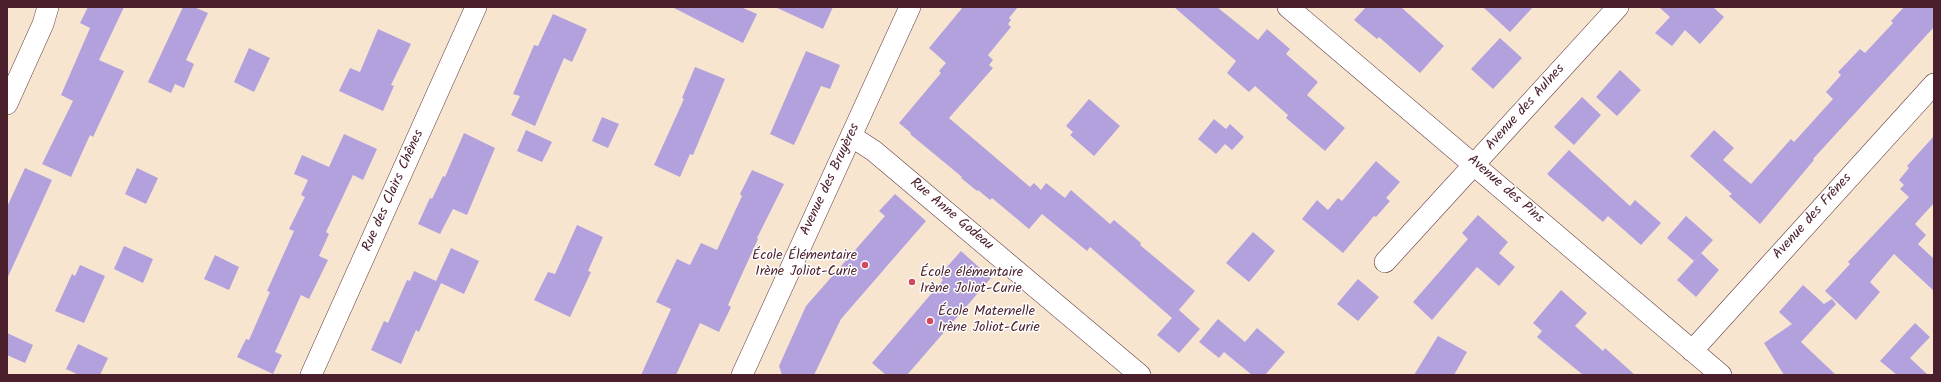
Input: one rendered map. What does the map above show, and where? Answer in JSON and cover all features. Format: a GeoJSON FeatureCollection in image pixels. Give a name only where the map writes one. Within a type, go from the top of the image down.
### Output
{"type":"FeatureCollection","features":[{"type":"Feature","properties":{"kind":"street"},"geometry":{"type":"LineString","coordinates":[[7,104],[43,24],[48,7]]}},
{"type":"Feature","properties":{"kind":"street","name":"Rue des Clairs Chênes"},"geometry":{"type":"LineString","coordinates":[[311,375],[476,7]]}},
{"type":"Feature","properties":{"kind":"street","name":"Avenue des Bruyères"},"geometry":{"type":"LineString","coordinates":[[742,375],[910,7]]}},
{"type":"Feature","properties":{"kind":"street","name":"Avenue des Pins"},"geometry":{"type":"LineString","coordinates":[[1288,7],[1475,164],[1721,375]]}},
{"type":"Feature","properties":{"kind":"street","name":"Avenue des Aulnes"},"geometry":{"type":"LineString","coordinates":[[1384,262],[1618,7]]}},
{"type":"Feature","properties":{"kind":"street","name":"Avenue des Frênes"},"geometry":{"type":"LineString","coordinates":[[1692,350],[1934,84]]}},
{"type":"Feature","properties":{"kind":"street","name":"Rue Anne Godeau"},"geometry":{"type":"LineString","coordinates":[[851,136],[874,151],[1140,375]]}},
{"type":"Feature","properties":{"kind":"building"},"geometry":{"type":"Polygon","coordinates":[[[88,7],[124,7],[99,60],[124,71],[93,137],[90,135],[71,177],[42,164],[73,101],[61,95],[90,28],[80,23],[88,7]]]}},
{"type":"Feature","properties":{"kind":"building"},"geometry":{"type":"Polygon","coordinates":[[[183,7],[194,7],[208,13],[186,60],[194,64],[184,88],[175,84],[171,93],[148,82],[183,7]]]}},
{"type":"Feature","properties":{"kind":"building"},"geometry":{"type":"Polygon","coordinates":[[[672,7],[741,7],[757,14],[743,43],[672,7]]]}},
{"type":"Feature","properties":{"kind":"building"},"geometry":{"type":"Polygon","coordinates":[[[775,7],[833,7],[823,29],[775,7]]]}},
{"type":"Feature","properties":{"kind":"building"},"geometry":{"type":"Polygon","coordinates":[[[963,7],[1018,7],[1009,18],[1011,20],[1008,24],[1011,27],[988,55],[993,60],[989,65],[993,68],[949,118],[1030,187],[1034,183],[1041,190],[1046,183],[1065,198],[1071,190],[1110,224],[1114,220],[1141,243],[1140,245],[1195,291],[1172,318],[1090,247],[1087,251],[1042,214],[1029,229],[992,198],[990,200],[961,178],[962,177],[899,123],[941,73],[939,71],[946,63],[929,48],[963,7]]]}},
{"type":"Feature","properties":{"kind":"building"},"geometry":{"type":"Polygon","coordinates":[[[1174,7],[1217,7],[1258,40],[1267,29],[1290,49],[1286,54],[1318,82],[1307,95],[1345,128],[1325,151],[1286,118],[1288,115],[1255,86],[1249,92],[1227,73],[1236,61],[1174,7]]]}},
{"type":"Feature","properties":{"kind":"building"},"geometry":{"type":"Polygon","coordinates":[[[1366,7],[1401,7],[1444,46],[1420,73],[1379,37],[1377,39],[1354,20],[1366,7]]]}},
{"type":"Feature","properties":{"kind":"building"},"geometry":{"type":"Polygon","coordinates":[[[1483,7],[1533,7],[1510,32],[1483,7]]]}},
{"type":"Feature","properties":{"kind":"building"},"geometry":{"type":"Polygon","coordinates":[[[1659,7],[1713,7],[1724,17],[1700,44],[1685,30],[1672,46],[1655,33],[1670,17],[1659,7]]]}},
{"type":"Feature","properties":{"kind":"building"},"geometry":{"type":"Polygon","coordinates":[[[1904,7],[1934,7],[1934,27],[1813,159],[1814,160],[1760,224],[1729,196],[1732,194],[1690,156],[1714,130],[1734,148],[1723,160],[1751,184],[1791,139],[1794,142],[1833,99],[1826,92],[1841,75],[1838,72],[1860,49],[1865,53],[1893,23],[1891,21],[1904,7]]]}},
{"type":"Feature","properties":{"kind":"building"},"geometry":{"type":"Polygon","coordinates":[[[553,14],[587,29],[572,62],[564,58],[535,126],[511,115],[520,96],[513,94],[534,45],[538,46],[553,14]]]}},
{"type":"Feature","properties":{"kind":"building"},"geometry":{"type":"Polygon","coordinates":[[[378,29],[411,44],[391,85],[394,86],[383,111],[339,91],[350,68],[360,72],[378,29]]]}},
{"type":"Feature","properties":{"kind":"building"},"geometry":{"type":"Polygon","coordinates":[[[1500,38],[1522,58],[1493,89],[1471,69],[1500,38]]]}},
{"type":"Feature","properties":{"kind":"building"},"geometry":{"type":"Polygon","coordinates":[[[249,48],[270,58],[254,92],[234,82],[249,48]]]}},
{"type":"Feature","properties":{"kind":"building"},"geometry":{"type":"Polygon","coordinates":[[[806,51],[840,65],[830,89],[821,86],[794,145],[770,134],[806,51]]]}},
{"type":"Feature","properties":{"kind":"building"},"geometry":{"type":"Polygon","coordinates":[[[695,67],[725,79],[693,155],[690,154],[680,177],[654,165],[684,99],[682,98],[695,67]]]}},
{"type":"Feature","properties":{"kind":"building"},"geometry":{"type":"Polygon","coordinates":[[[1620,70],[1641,90],[1617,116],[1596,97],[1620,70]]]}},
{"type":"Feature","properties":{"kind":"building"},"geometry":{"type":"Polygon","coordinates":[[[1582,97],[1601,115],[1574,145],[1554,127],[1582,97]]]}},
{"type":"Feature","properties":{"kind":"building"},"geometry":{"type":"Polygon","coordinates":[[[1089,99],[1120,126],[1094,156],[1070,135],[1073,132],[1066,126],[1089,99]]]}},
{"type":"Feature","properties":{"kind":"building"},"geometry":{"type":"Polygon","coordinates":[[[602,117],[619,124],[608,148],[592,141],[602,117]]]}},
{"type":"Feature","properties":{"kind":"building"},"geometry":{"type":"Polygon","coordinates":[[[1214,119],[1226,129],[1230,124],[1244,137],[1232,150],[1225,144],[1216,154],[1198,139],[1214,119]]]}},
{"type":"Feature","properties":{"kind":"building"},"geometry":{"type":"Polygon","coordinates":[[[526,130],[552,142],[542,162],[517,151],[526,130]]]}},
{"type":"Feature","properties":{"kind":"building"},"geometry":{"type":"Polygon","coordinates":[[[464,133],[495,148],[467,215],[453,209],[440,234],[418,224],[430,198],[432,199],[443,176],[445,177],[464,133]]]}},
{"type":"Feature","properties":{"kind":"building"},"geometry":{"type":"Polygon","coordinates":[[[344,134],[377,149],[363,180],[353,175],[326,232],[329,234],[319,256],[328,260],[309,299],[301,295],[275,352],[282,355],[273,374],[237,357],[246,339],[249,340],[270,292],[267,291],[294,231],[289,229],[305,197],[301,195],[308,180],[294,174],[302,155],[329,167],[344,134]]]}},
{"type":"Feature","properties":{"kind":"building"},"geometry":{"type":"Polygon","coordinates":[[[1934,136],[1934,203],[1915,224],[1926,235],[1918,244],[1934,259],[1934,291],[1894,254],[1870,282],[1880,292],[1856,320],[1825,291],[1850,264],[1848,262],[1909,197],[1900,189],[1904,185],[1899,180],[1909,168],[1907,166],[1934,136]]]}},
{"type":"Feature","properties":{"kind":"building"},"geometry":{"type":"Polygon","coordinates":[[[1569,150],[1630,206],[1635,200],[1661,223],[1641,245],[1608,216],[1603,222],[1547,174],[1569,150]]]}},
{"type":"Feature","properties":{"kind":"building"},"geometry":{"type":"Polygon","coordinates":[[[1376,161],[1400,182],[1386,198],[1390,201],[1376,217],[1374,216],[1343,253],[1302,219],[1317,200],[1328,210],[1338,198],[1342,201],[1376,161]]]}},
{"type":"Feature","properties":{"kind":"building"},"geometry":{"type":"Polygon","coordinates":[[[25,168],[52,180],[7,279],[7,207],[25,168]]]}},
{"type":"Feature","properties":{"kind":"building"},"geometry":{"type":"Polygon","coordinates":[[[137,168],[158,178],[146,204],[125,194],[137,168]]]}},
{"type":"Feature","properties":{"kind":"building"},"geometry":{"type":"Polygon","coordinates":[[[752,170],[784,184],[757,238],[758,239],[728,305],[731,307],[719,332],[700,323],[676,375],[641,375],[671,309],[656,302],[677,259],[690,265],[701,243],[717,250],[742,196],[740,194],[752,170]]]}},
{"type":"Feature","properties":{"kind":"building","name":"École Élémentaire Irène Joliot-Curie"},"geometry":{"type":"Polygon","coordinates":[[[895,194],[926,221],[841,319],[814,375],[782,375],[779,366],[806,306],[885,216],[879,211],[895,194]]]}},
{"type":"Feature","properties":{"kind":"building"},"geometry":{"type":"Polygon","coordinates":[[[1478,215],[1508,242],[1499,253],[1515,267],[1499,286],[1477,267],[1432,320],[1413,302],[1468,239],[1462,233],[1478,215]]]}},
{"type":"Feature","properties":{"kind":"building"},"geometry":{"type":"Polygon","coordinates":[[[1686,216],[1713,240],[1694,261],[1667,238],[1686,216]]]}},
{"type":"Feature","properties":{"kind":"building"},"geometry":{"type":"Polygon","coordinates":[[[577,225],[603,237],[588,271],[591,272],[570,317],[534,300],[548,272],[555,274],[577,225]]]}},
{"type":"Feature","properties":{"kind":"building"},"geometry":{"type":"Polygon","coordinates":[[[1253,232],[1275,251],[1249,282],[1226,263],[1253,232]]]}},
{"type":"Feature","properties":{"kind":"building"},"geometry":{"type":"Polygon","coordinates":[[[124,246],[153,259],[143,283],[114,269],[124,246]]]}},
{"type":"Feature","properties":{"kind":"building"},"geometry":{"type":"Polygon","coordinates":[[[451,248],[479,261],[464,294],[441,283],[419,332],[416,330],[401,364],[371,350],[384,321],[388,323],[407,280],[410,281],[414,271],[436,281],[451,248]]]}},
{"type":"Feature","properties":{"kind":"building","name":"École Maternelle Irène Joliot-Curie"},"geometry":{"type":"Polygon","coordinates":[[[961,251],[991,278],[907,375],[886,375],[872,363],[943,280],[939,276],[961,251]]]}},
{"type":"Feature","properties":{"kind":"building"},"geometry":{"type":"Polygon","coordinates":[[[1701,253],[1719,270],[1696,297],[1677,280],[1701,253]]]}},
{"type":"Feature","properties":{"kind":"building"},"geometry":{"type":"Polygon","coordinates":[[[215,255],[239,267],[229,290],[204,279],[215,255]]]}},
{"type":"Feature","properties":{"kind":"building"},"geometry":{"type":"Polygon","coordinates":[[[80,265],[105,276],[84,323],[55,311],[72,274],[75,276],[80,265]]]}},
{"type":"Feature","properties":{"kind":"building"},"geometry":{"type":"Polygon","coordinates":[[[1358,279],[1379,297],[1358,321],[1337,304],[1358,279]]]}},
{"type":"Feature","properties":{"kind":"building"},"geometry":{"type":"Polygon","coordinates":[[[1803,285],[1824,304],[1832,299],[1836,304],[1801,342],[1836,375],[1784,375],[1764,343],[1792,324],[1779,312],[1803,285]]]}},
{"type":"Feature","properties":{"kind":"building"},"geometry":{"type":"Polygon","coordinates":[[[1561,290],[1587,313],[1575,326],[1603,351],[1605,348],[1635,375],[1583,375],[1537,337],[1542,331],[1533,323],[1561,290]]]}},
{"type":"Feature","properties":{"kind":"building"},"geometry":{"type":"Polygon","coordinates":[[[1179,310],[1200,329],[1179,353],[1157,335],[1179,310]]]}},
{"type":"Feature","properties":{"kind":"building"},"geometry":{"type":"Polygon","coordinates":[[[1218,319],[1245,342],[1257,328],[1285,352],[1265,375],[1252,375],[1224,352],[1219,358],[1199,342],[1218,319]]]}},
{"type":"Feature","properties":{"kind":"building"},"geometry":{"type":"Polygon","coordinates":[[[1915,323],[1930,337],[1910,358],[1928,375],[1897,375],[1880,361],[1915,323]]]}},
{"type":"Feature","properties":{"kind":"building"},"geometry":{"type":"Polygon","coordinates":[[[7,333],[33,345],[25,363],[7,355],[7,333]]]}},
{"type":"Feature","properties":{"kind":"building"},"geometry":{"type":"Polygon","coordinates":[[[1438,336],[1467,352],[1454,375],[1414,375],[1438,336]]]}},
{"type":"Feature","properties":{"kind":"building"},"geometry":{"type":"Polygon","coordinates":[[[78,344],[108,358],[100,375],[79,375],[66,369],[78,344]]]}},
{"type":"Feature","properties":{"kind":"place","name":"École Élémentaire Irène Joliot-Curie"},"geometry":{"type":"Point","coordinates":[865,265]}},
{"type":"Feature","properties":{"kind":"place","name":"École élémentaire Irène Joliot-Curie"},"geometry":{"type":"Point","coordinates":[912,282]}},
{"type":"Feature","properties":{"kind":"place","name":"École Maternelle Irène Joliot-Curie"},"geometry":{"type":"Point","coordinates":[930,321]}}]}
